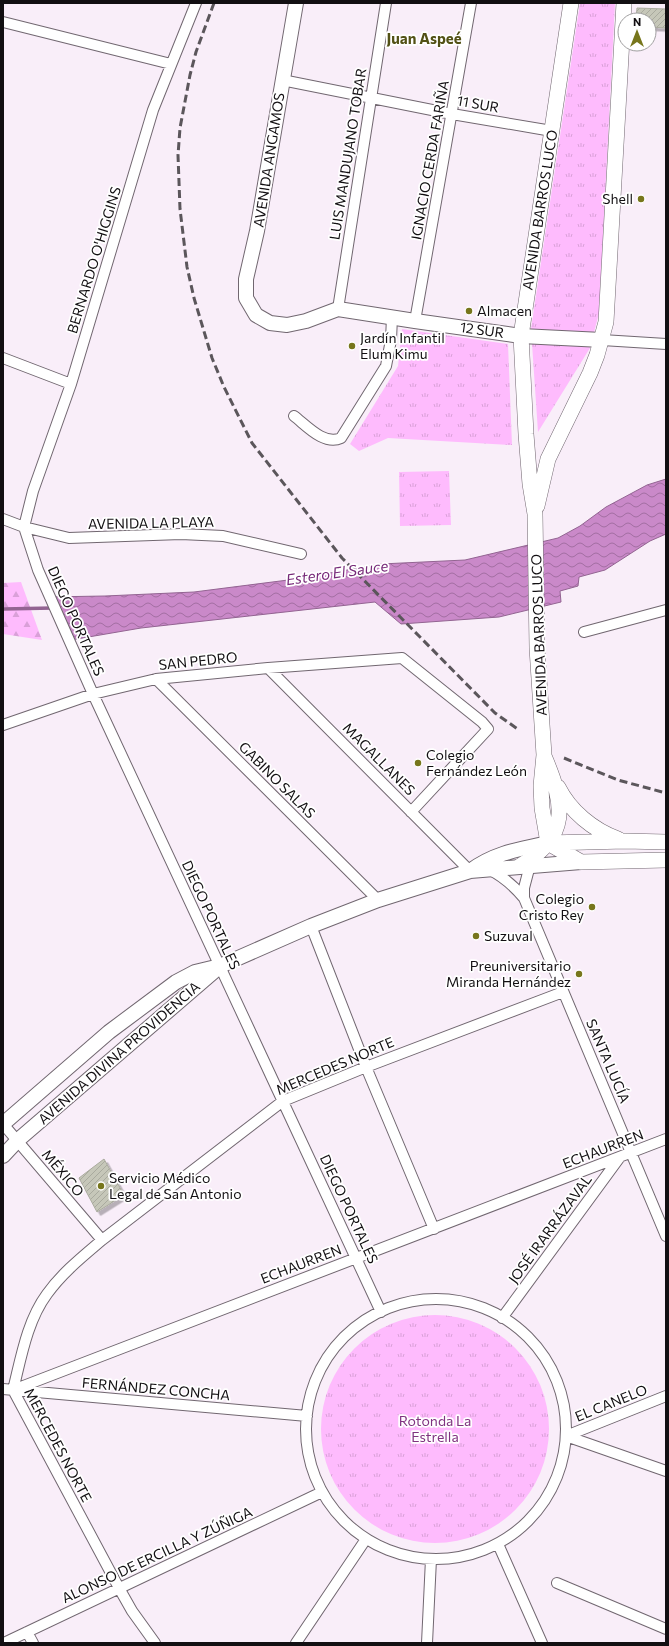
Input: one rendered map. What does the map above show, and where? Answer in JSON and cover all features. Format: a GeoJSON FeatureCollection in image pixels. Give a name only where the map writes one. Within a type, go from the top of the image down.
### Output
{"type":"FeatureCollection","features":[{"type":"Feature","properties":{"kind":"main road","name":"AVENIDA BARROS LUCO"},"geometry":{"type":"LineString","coordinates":[[548,843],[542,808],[541,786],[544,756],[537,648],[535,514],[530,484],[527,449],[521,336],[571,3]]}},
{"type":"Feature","properties":{"kind":"main road","name":"AVENIDA BARROS LUCO"},"geometry":{"type":"LineString","coordinates":[[535,514],[548,459],[590,373],[602,340],[606,322],[624,3]]}},
{"type":"Feature","properties":{"kind":"main road","name":"AVENIDA BARROS LUCO"},"geometry":{"type":"LineString","coordinates":[[544,756],[554,780],[559,808],[559,822],[556,831],[548,843]]}},
{"type":"Feature","properties":{"kind":"main road"},"geometry":{"type":"LineString","coordinates":[[554,780],[567,802],[584,819],[604,833],[625,841]]}},
{"type":"Feature","properties":{"kind":"main road","name":"AVENIDA DIVINA PROVIDENCIA"},"geometry":{"type":"LineString","coordinates":[[548,843],[625,841],[666,842]]}},
{"type":"Feature","properties":{"kind":"main road"},"geometry":{"type":"LineString","coordinates":[[525,865],[541,852],[548,843],[581,862]]}},
{"type":"Feature","properties":{"kind":"main road","name":"AVENIDA DIVINA PROVIDENCIA"},"geometry":{"type":"LineString","coordinates":[[581,862],[666,860]]}},
{"type":"Feature","properties":{"kind":"street","name":"BERNARDO O'HIGGINS"},"geometry":{"type":"LineString","coordinates":[[24,527],[33,491],[71,384],[154,110],[196,3]]}},
{"type":"Feature","properties":{"kind":"street","name":"AVENIDA ANGAMOS"},"geometry":{"type":"LineString","coordinates":[[296,3],[257,231],[246,279],[246,298],[256,315],[270,323],[287,325],[306,321],[338,308]]}},
{"type":"Feature","properties":{"kind":"street","name":"LUIS MANDUJANO TOBAR"},"geometry":{"type":"LineString","coordinates":[[338,308],[386,3]]}},
{"type":"Feature","properties":{"kind":"street","name":"IGNACIO CERDA FARIÑA"},"geometry":{"type":"LineString","coordinates":[[415,321],[471,3]]}},
{"type":"Feature","properties":{"kind":"street"},"geometry":{"type":"LineString","coordinates":[[3,22],[171,64]]}},
{"type":"Feature","properties":{"kind":"street","name":"11 SUR"},"geometry":{"type":"LineString","coordinates":[[282,80],[452,114],[552,131]]}},
{"type":"Feature","properties":{"kind":"street","name":"12 SUR"},"geometry":{"type":"LineString","coordinates":[[338,308],[415,321],[521,336],[666,344]]}},
{"type":"Feature","properties":{"kind":"street"},"geometry":{"type":"LineString","coordinates":[[294,416],[326,439],[335,440],[341,438],[386,366],[391,340],[392,317]]}},
{"type":"Feature","properties":{"kind":"street"},"geometry":{"type":"LineString","coordinates":[[3,358],[71,384]]}},
{"type":"Feature","properties":{"kind":"street","name":"AVENIDA LA PLAYA"},"geometry":{"type":"LineString","coordinates":[[3,519],[24,527],[69,538],[181,534],[223,536],[301,554]]}},
{"type":"Feature","properties":{"kind":"street","name":"DIEGO PORTALES"},"geometry":{"type":"LineString","coordinates":[[24,527],[38,570],[84,675],[381,1312]]}},
{"type":"Feature","properties":{"kind":"street"},"geometry":{"type":"LineString","coordinates":[[584,632],[666,610]]}},
{"type":"Feature","properties":{"kind":"street","name":"SAN PEDRO"},"geometry":{"type":"LineString","coordinates":[[3,725],[93,694],[156,679],[268,668],[402,658],[482,722],[488,729],[411,812]]}},
{"type":"Feature","properties":{"kind":"street","name":"MAGALLANES"},"geometry":{"type":"LineString","coordinates":[[268,668],[470,871]]}},
{"type":"Feature","properties":{"kind":"street","name":"GABINO SALAS"},"geometry":{"type":"LineString","coordinates":[[156,679],[378,900]]}},
{"type":"Feature","properties":{"kind":"street","name":"AVENIDA DIVINA PROVIDENCIA"},"geometry":{"type":"LineString","coordinates":[[470,871],[483,861],[512,851],[548,843]]}},
{"type":"Feature","properties":{"kind":"street","name":"AVENIDA DIVINA PROVIDENCIA"},"geometry":{"type":"LineString","coordinates":[[3,1124],[109,1032],[176,982],[195,972],[220,966],[311,926],[378,900],[470,871],[525,865],[581,862]]}},
{"type":"Feature","properties":{"kind":"street","name":"SANTA LUCÍA"},"geometry":{"type":"LineString","coordinates":[[524,898],[525,865]]}},
{"type":"Feature","properties":{"kind":"street","name":"SANTA LUCÍA"},"geometry":{"type":"LineString","coordinates":[[490,870],[512,883],[524,898],[666,1236]]}},
{"type":"Feature","properties":{"kind":"street"},"geometry":{"type":"LineString","coordinates":[[311,926],[366,1067],[434,1229]]}},
{"type":"Feature","properties":{"kind":"street","name":"AVENIDA DIVINA PROVIDENCIA"},"geometry":{"type":"LineString","coordinates":[[3,1156],[18,1140],[220,966]]}},
{"type":"Feature","properties":{"kind":"street","name":"MERCEDES NORTE"},"geometry":{"type":"LineString","coordinates":[[155,1643],[132,1611],[8,1389],[26,1338],[46,1296],[76,1262],[102,1240],[283,1101],[366,1067],[563,992]]}},
{"type":"Feature","properties":{"kind":"street","name":"MÉXICO"},"geometry":{"type":"LineString","coordinates":[[3,1124],[102,1240]]}},
{"type":"Feature","properties":{"kind":"street","name":"ECHAURREN"},"geometry":{"type":"LineString","coordinates":[[8,1389],[434,1229],[666,1139]]}},
{"type":"Feature","properties":{"kind":"street","name":"JOSÉ IRARRÁZAVAL"},"geometry":{"type":"LineString","coordinates":[[502,1318],[620,1157]]}},
{"type":"Feature","properties":{"kind":"street"},"geometry":{"type":"LineString","coordinates":[[449,1300],[477,1306],[502,1318],[524,1334],[542,1354],[550,1366],[565,1406],[566,1436],[561,1466],[549,1494],[532,1518],[516,1532],[498,1544],[474,1554],[460,1557],[431,1559],[418,1558],[397,1553],[366,1539],[346,1523],[333,1508],[322,1492],[308,1455],[306,1442],[308,1403],[317,1378],[330,1354],[348,1334],[369,1318],[394,1307],[414,1302],[449,1300]]}},
{"type":"Feature","properties":{"kind":"street","name":"FERNÁNDEZ CONCHA"},"geometry":{"type":"LineString","coordinates":[[8,1389],[307,1416]]}},
{"type":"Feature","properties":{"kind":"street","name":"EL CANELO"},"geometry":{"type":"LineString","coordinates":[[566,1436],[666,1396]]}},
{"type":"Feature","properties":{"kind":"street"},"geometry":{"type":"LineString","coordinates":[[566,1436],[666,1471]]}},
{"type":"Feature","properties":{"kind":"street","name":"ALONSO DE ERCILLA Y ZÚÑIGA"},"geometry":{"type":"LineString","coordinates":[[4,1643],[322,1492]]}},
{"type":"Feature","properties":{"kind":"street"},"geometry":{"type":"LineString","coordinates":[[296,1643],[366,1539]]}},
{"type":"Feature","properties":{"kind":"street"},"geometry":{"type":"LineString","coordinates":[[498,1544],[542,1643]]}},
{"type":"Feature","properties":{"kind":"street"},"geometry":{"type":"LineString","coordinates":[[427,1643],[431,1559]]}},
{"type":"Feature","properties":{"kind":"street"},"geometry":{"type":"LineString","coordinates":[[557,1583],[666,1629]]}},
{"type":"Feature","properties":{"kind":"street"},"geometry":{"type":"LineString","coordinates":[[27,1632],[33,1643]]}},
{"type":"Feature","properties":{"kind":"green space"},"geometry":{"type":"Polygon","coordinates":[[[580,3],[615,3],[599,313],[590,348],[538,432],[531,329],[580,3]]]}},
{"type":"Feature","properties":{"kind":"green space"},"geometry":{"type":"Polygon","coordinates":[[[402,329],[508,344],[512,445],[388,438],[359,451],[350,444],[398,366],[402,329]]]}},
{"type":"Feature","properties":{"kind":"green space"},"geometry":{"type":"Polygon","coordinates":[[[449,471],[451,525],[400,526],[399,472],[449,471]]]}},
{"type":"Feature","properties":{"kind":"green space"},"geometry":{"type":"Polygon","coordinates":[[[21,582],[42,640],[3,634],[3,583],[21,582]]]}},
{"type":"Feature","properties":{"kind":"green space","name":"Rotonda La Estrella"},"geometry":{"type":"Polygon","coordinates":[[[424,1315],[446,1315],[468,1320],[489,1328],[516,1348],[536,1375],[547,1407],[549,1429],[547,1451],[536,1483],[516,1510],[489,1530],[468,1538],[446,1543],[424,1543],[402,1538],[381,1530],[354,1510],[334,1483],[326,1462],[321,1440],[321,1418],[326,1396],[334,1375],[354,1348],[381,1328],[402,1320],[424,1315]]]}},
{"type":"Feature","properties":{"kind":"water"},"geometry":{"type":"Polygon","coordinates":[[[666,479],[666,534],[650,541],[605,570],[579,577],[578,586],[560,591],[561,602],[499,617],[401,624],[375,602],[141,628],[65,641],[45,597],[194,592],[296,579],[381,564],[465,560],[558,538],[580,526],[606,507],[647,485],[666,479]]]}},
{"type":"Feature","properties":{"kind":"building"},"geometry":{"type":"Polygon","coordinates":[[[637,8],[666,9],[666,28],[657,27],[657,12],[637,12],[637,8]]]}},
{"type":"Feature","properties":{"kind":"building","name":"Servicio Médico Legal de San Antonio"},"geometry":{"type":"Polygon","coordinates":[[[104,1159],[124,1195],[97,1212],[79,1178],[104,1159]]]}},
{"type":"Feature","properties":{"kind":"waterway","name":"Estero El Sauce"},"geometry":{"type":"LineString","coordinates":[[3,609],[53,608]]}},
{"type":"Feature","properties":{"kind":"railway"},"geometry":{"type":"LineString","coordinates":[[214,3],[196,52],[190,75],[180,128],[178,155],[180,209],[187,267],[194,298],[212,358],[224,387],[252,443],[342,558],[495,713],[519,730]]}},
{"type":"Feature","properties":{"kind":"railway"},"geometry":{"type":"LineString","coordinates":[[564,758],[618,780],[666,793]]}},
{"type":"Feature","properties":{"kind":"place","name":"Shell"},"geometry":{"type":"Point","coordinates":[641,199]}},
{"type":"Feature","properties":{"kind":"place","name":"Almacen"},"geometry":{"type":"Point","coordinates":[469,311]}},
{"type":"Feature","properties":{"kind":"place","name":"Jardín Infantil Elum Kimu"},"geometry":{"type":"Point","coordinates":[352,346]}},
{"type":"Feature","properties":{"kind":"place","name":"Colegio Fernández León"},"geometry":{"type":"Point","coordinates":[418,763]}},
{"type":"Feature","properties":{"kind":"place","name":"Colegio Cristo Rey"},"geometry":{"type":"Point","coordinates":[592,907]}},
{"type":"Feature","properties":{"kind":"place","name":"Suzuval"},"geometry":{"type":"Point","coordinates":[476,936]}},
{"type":"Feature","properties":{"kind":"place","name":"Preuniversitario Miranda Hernández"},"geometry":{"type":"Point","coordinates":[579,974]}},
{"type":"Feature","properties":{"kind":"place","name":"Servicio Médico Legal de San Antonio"},"geometry":{"type":"Point","coordinates":[101,1186]}},
{"type":"Feature","properties":{"kind":"district","name":"Juan Aspeé"},"geometry":{"type":"Point","coordinates":[424,39]}}]}
